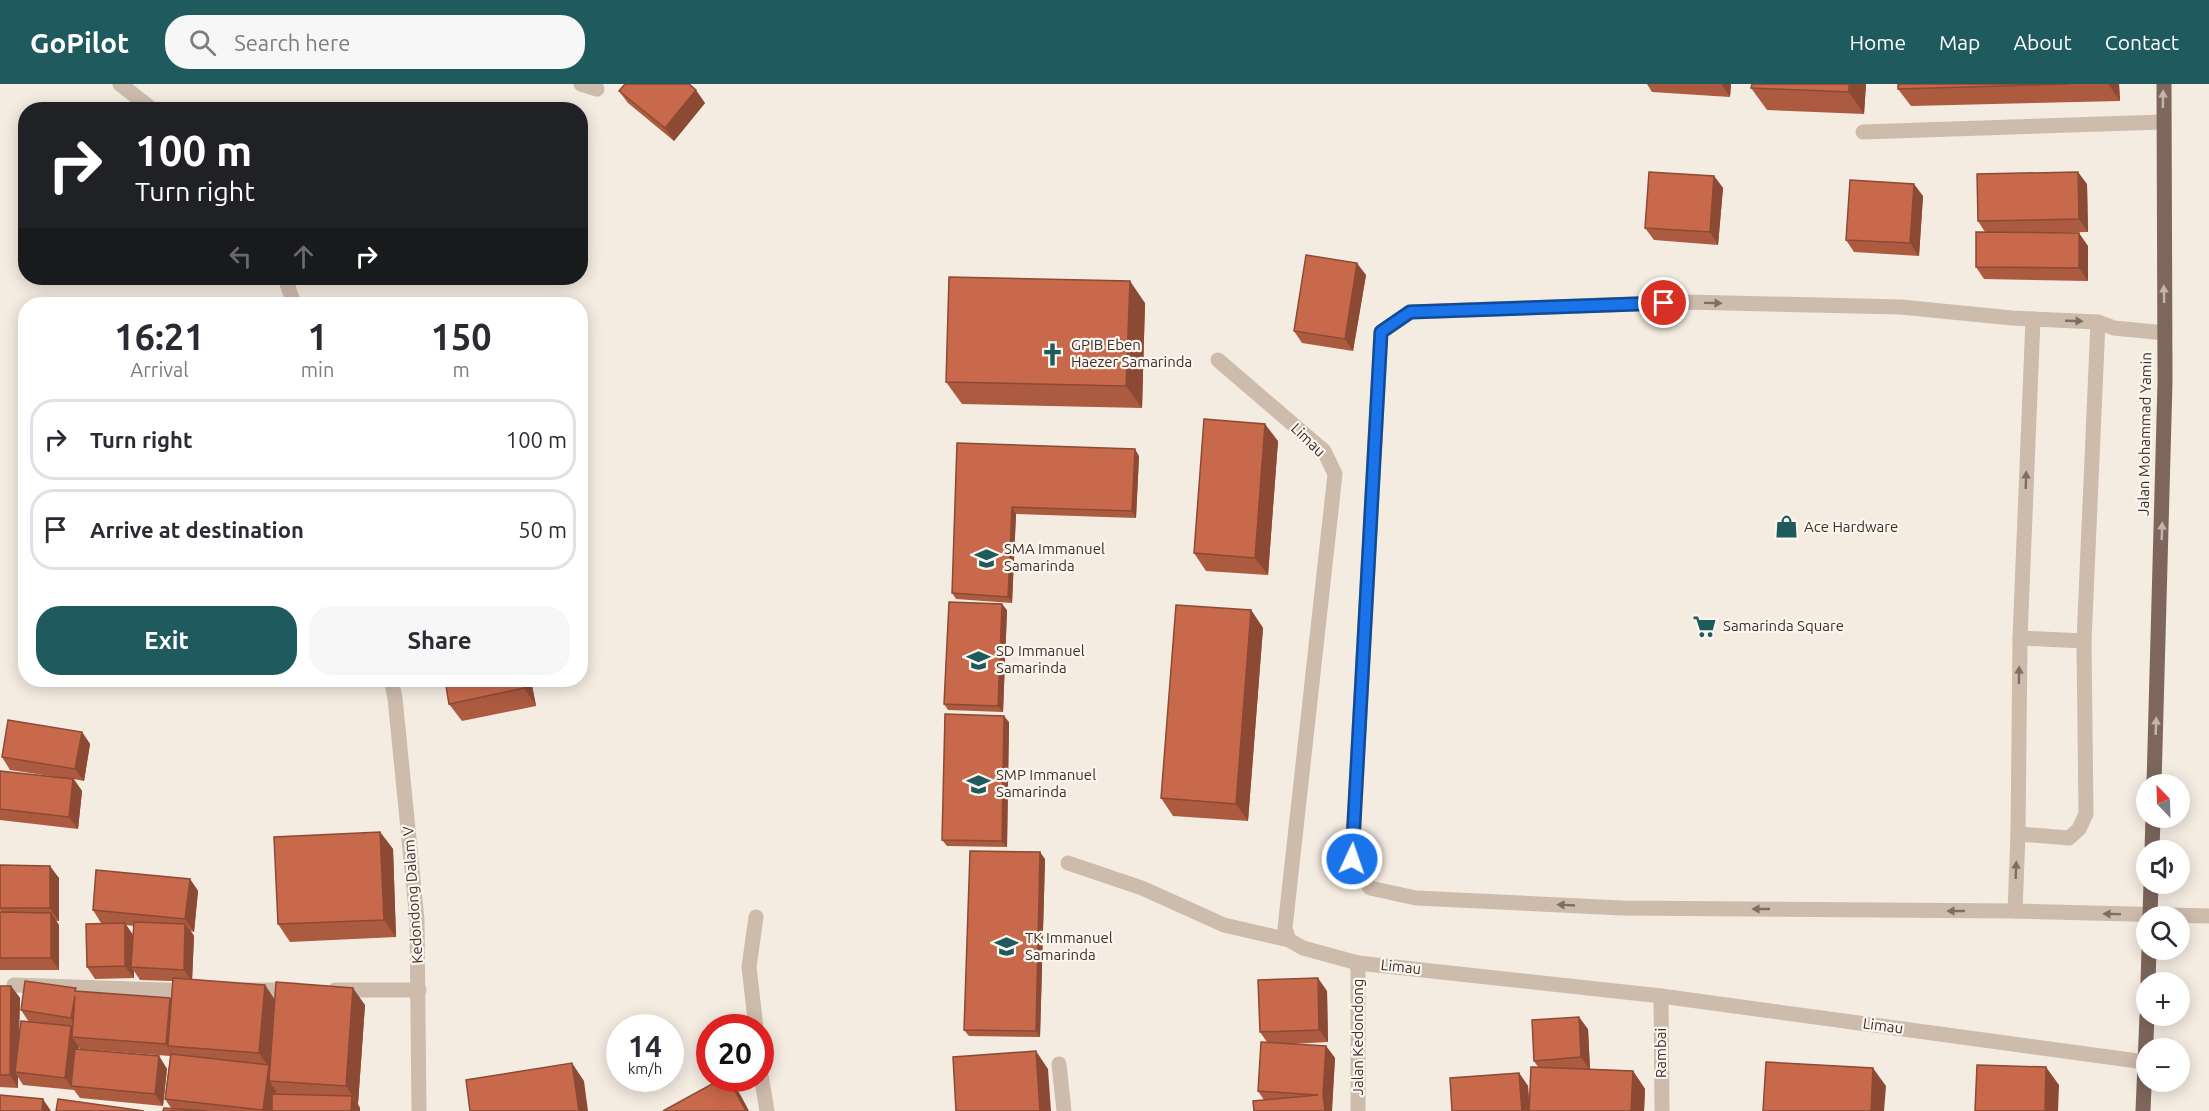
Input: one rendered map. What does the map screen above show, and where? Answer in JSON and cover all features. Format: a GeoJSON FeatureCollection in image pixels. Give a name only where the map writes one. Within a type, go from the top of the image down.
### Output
{"type":"FeatureCollection","features":[{"type":"Feature","properties":{"kind":"main road","name":"Jalan Mohammad Yamin"},"geometry":{"type":"LineString","coordinates":[[2154,774],[2164,451],[2164,84]]}},
{"type":"Feature","properties":{"kind":"main road"},"geometry":{"type":"LineString","coordinates":[[2144,1092],[2144,1111]]}},
{"type":"Feature","properties":{"kind":"street"},"geometry":{"type":"LineString","coordinates":[[120,84],[143,102]]}},
{"type":"Feature","properties":{"kind":"street"},"geometry":{"type":"LineString","coordinates":[[581,84],[597,89]]}},
{"type":"Feature","properties":{"kind":"street"},"geometry":{"type":"LineString","coordinates":[[1863,132],[2163,122]]}},
{"type":"Feature","properties":{"kind":"street"},"geometry":{"type":"LineString","coordinates":[[2136,915],[2015,911],[1622,908],[1416,898],[1370,888],[1352,859],[1381,332],[1410,312],[1687,302],[1900,307],[2033,319],[2098,322],[2114,328],[2165,333]]}},
{"type":"Feature","properties":{"kind":"street"},"geometry":{"type":"LineString","coordinates":[[2015,911],[2020,638],[2033,319]]}},
{"type":"Feature","properties":{"kind":"street"},"geometry":{"type":"LineString","coordinates":[[2018,834],[2069,838],[2079,829],[2086,814],[2084,641],[2098,322]]}},
{"type":"Feature","properties":{"kind":"street","name":"Limau"},"geometry":{"type":"LineString","coordinates":[[1218,360],[1324,451],[1335,474],[1285,928],[1290,940],[1303,948],[1358,963],[1661,996],[2136,1061]]}},
{"type":"Feature","properties":{"kind":"street"},"geometry":{"type":"LineString","coordinates":[[2020,638],[2084,641]]}},
{"type":"Feature","properties":{"kind":"street","name":"Kedondong Dalam V"},"geometry":{"type":"LineString","coordinates":[[393,687],[417,920],[419,1111]]}},
{"type":"Feature","properties":{"kind":"street"},"geometry":{"type":"LineString","coordinates":[[1068,863],[1142,888],[1224,925],[1290,940]]}},
{"type":"Feature","properties":{"kind":"street"},"geometry":{"type":"LineString","coordinates":[[2190,916],[2209,916]]}},
{"type":"Feature","properties":{"kind":"street"},"geometry":{"type":"LineString","coordinates":[[754,1014],[749,967],[756,917]]}},
{"type":"Feature","properties":{"kind":"street","name":"Jalan Kedondong"},"geometry":{"type":"LineString","coordinates":[[1358,963],[1358,1111]]}},
{"type":"Feature","properties":{"kind":"street"},"geometry":{"type":"LineString","coordinates":[[14,985],[201,991]]}},
{"type":"Feature","properties":{"kind":"street"},"geometry":{"type":"LineString","coordinates":[[236,990],[419,990]]}},
{"type":"Feature","properties":{"kind":"street","name":"Rambai"},"geometry":{"type":"LineString","coordinates":[[1661,996],[1662,1111]]}},
{"type":"Feature","properties":{"kind":"street"},"geometry":{"type":"LineString","coordinates":[[1059,1064],[1064,1111]]}},
{"type":"Feature","properties":{"kind":"street"},"geometry":{"type":"LineString","coordinates":[[764,1092],[767,1111]]}},
{"type":"Feature","properties":{"kind":"building"},"geometry":{"type":"Polygon","coordinates":[[[625,84],[689,84],[696,90],[665,128],[619,91],[625,84]]]}},
{"type":"Feature","properties":{"kind":"building"},"geometry":{"type":"Polygon","coordinates":[[[1752,84],[1849,84],[1849,92],[1751,88],[1752,84]]]}},
{"type":"Feature","properties":{"kind":"building"},"geometry":{"type":"Polygon","coordinates":[[[1898,84],[2069,84],[1898,89],[1898,84]]]}},
{"type":"Feature","properties":{"kind":"building"},"geometry":{"type":"Polygon","coordinates":[[[1649,172],[1714,176],[1710,232],[1645,228],[1649,172]]]}},
{"type":"Feature","properties":{"kind":"building"},"geometry":{"type":"Polygon","coordinates":[[[2078,172],[2079,219],[1978,221],[1977,174],[2078,172]]]}},
{"type":"Feature","properties":{"kind":"building"},"geometry":{"type":"Polygon","coordinates":[[[1850,180],[1914,184],[1910,243],[1846,240],[1850,180]]]}},
{"type":"Feature","properties":{"kind":"building"},"geometry":{"type":"Polygon","coordinates":[[[1976,232],[2079,233],[2079,268],[1976,267],[1976,232]]]}},
{"type":"Feature","properties":{"kind":"building"},"geometry":{"type":"Polygon","coordinates":[[[1306,255],[1357,263],[1345,339],[1294,331],[1306,255]]]}},
{"type":"Feature","properties":{"kind":"building","name":"GPIB Eben Haezer Samarinda"},"geometry":{"type":"Polygon","coordinates":[[[949,277],[1130,281],[1126,386],[946,382],[949,277]]]}},
{"type":"Feature","properties":{"kind":"building"},"geometry":{"type":"Polygon","coordinates":[[[1204,419],[1265,424],[1255,558],[1194,553],[1204,419]]]}},
{"type":"Feature","properties":{"kind":"building","name":"SMA Immanuel Samarinda"},"geometry":{"type":"Polygon","coordinates":[[[957,443],[1135,449],[1132,511],[1012,507],[1008,597],[952,593],[957,443]]]}},
{"type":"Feature","properties":{"kind":"building","name":"SD Immanuel Samarinda"},"geometry":{"type":"Polygon","coordinates":[[[949,602],[1002,604],[998,706],[944,704],[949,602]]]}},
{"type":"Feature","properties":{"kind":"building"},"geometry":{"type":"Polygon","coordinates":[[[1176,605],[1251,610],[1236,804],[1161,798],[1176,605]]]}},
{"type":"Feature","properties":{"kind":"building"},"geometry":{"type":"Polygon","coordinates":[[[446,687],[524,688],[449,704],[446,687]]]}},
{"type":"Feature","properties":{"kind":"building","name":"SMP Immanuel Samarinda"},"geometry":{"type":"Polygon","coordinates":[[[945,714],[1004,716],[1002,841],[942,840],[945,714]]]}},
{"type":"Feature","properties":{"kind":"building"},"geometry":{"type":"Polygon","coordinates":[[[8,720],[82,732],[75,769],[2,757],[8,720]]]}},
{"type":"Feature","properties":{"kind":"building"},"geometry":{"type":"Polygon","coordinates":[[[0,771],[73,779],[69,817],[0,809],[0,771]]]}},
{"type":"Feature","properties":{"kind":"building"},"geometry":{"type":"Polygon","coordinates":[[[380,832],[384,920],[278,924],[274,837],[380,832]]]}},
{"type":"Feature","properties":{"kind":"building","name":"TK Immanuel Samarinda"},"geometry":{"type":"Polygon","coordinates":[[[970,851],[1040,852],[1036,1031],[964,1030],[970,851]]]}},
{"type":"Feature","properties":{"kind":"building"},"geometry":{"type":"Polygon","coordinates":[[[0,865],[50,866],[50,908],[0,908],[0,865]]]}},
{"type":"Feature","properties":{"kind":"building"},"geometry":{"type":"Polygon","coordinates":[[[96,870],[190,879],[185,919],[93,910],[96,870]]]}},
{"type":"Feature","properties":{"kind":"building"},"geometry":{"type":"Polygon","coordinates":[[[0,912],[51,913],[51,958],[0,958],[0,912]]]}},
{"type":"Feature","properties":{"kind":"building"},"geometry":{"type":"Polygon","coordinates":[[[134,922],[185,924],[184,970],[131,967],[134,922]]]}},
{"type":"Feature","properties":{"kind":"building"},"geometry":{"type":"Polygon","coordinates":[[[125,923],[125,966],[87,967],[86,924],[125,923]]]}},
{"type":"Feature","properties":{"kind":"building"},"geometry":{"type":"Polygon","coordinates":[[[173,978],[265,985],[259,1053],[168,1046],[173,978]]]}},
{"type":"Feature","properties":{"kind":"building"},"geometry":{"type":"Polygon","coordinates":[[[1318,978],[1319,1030],[1260,1032],[1258,980],[1318,978]]]}},
{"type":"Feature","properties":{"kind":"building"},"geometry":{"type":"Polygon","coordinates":[[[25,981],[76,988],[75,991],[170,998],[166,1044],[72,1037],[75,996],[71,1018],[21,1010],[25,981]]]}},
{"type":"Feature","properties":{"kind":"building"},"geometry":{"type":"Polygon","coordinates":[[[276,982],[353,988],[346,1086],[269,1081],[276,982]]]}},
{"type":"Feature","properties":{"kind":"building"},"geometry":{"type":"Polygon","coordinates":[[[0,986],[11,986],[10,1075],[0,1075],[0,986]]]}},
{"type":"Feature","properties":{"kind":"building"},"geometry":{"type":"Polygon","coordinates":[[[1579,1017],[1581,1057],[1534,1061],[1532,1020],[1579,1017]]]}},
{"type":"Feature","properties":{"kind":"building"},"geometry":{"type":"Polygon","coordinates":[[[21,1021],[71,1026],[65,1078],[15,1072],[21,1021]]]}},
{"type":"Feature","properties":{"kind":"building"},"geometry":{"type":"Polygon","coordinates":[[[1261,1042],[1326,1046],[1323,1095],[1325,1111],[1254,1111],[1253,1101],[1318,1095],[1258,1091],[1261,1042]]]}},
{"type":"Feature","properties":{"kind":"building"},"geometry":{"type":"Polygon","coordinates":[[[75,1049],[159,1056],[155,1094],[71,1086],[75,1049]]]}},
{"type":"Feature","properties":{"kind":"building"},"geometry":{"type":"Polygon","coordinates":[[[1036,1051],[1040,1111],[956,1111],[953,1057],[1036,1051]]]}},
{"type":"Feature","properties":{"kind":"building"},"geometry":{"type":"Polygon","coordinates":[[[171,1054],[269,1065],[263,1110],[165,1099],[171,1054]]]}},
{"type":"Feature","properties":{"kind":"building"},"geometry":{"type":"Polygon","coordinates":[[[1766,1062],[1873,1068],[1871,1111],[1763,1111],[1766,1062]]]}},
{"type":"Feature","properties":{"kind":"building"},"geometry":{"type":"Polygon","coordinates":[[[572,1063],[579,1111],[470,1111],[466,1080],[572,1063]]]}},
{"type":"Feature","properties":{"kind":"building"},"geometry":{"type":"Polygon","coordinates":[[[1977,1065],[2046,1067],[2045,1111],[1975,1111],[1977,1065]]]}},
{"type":"Feature","properties":{"kind":"building"},"geometry":{"type":"Polygon","coordinates":[[[1531,1067],[1633,1071],[1631,1111],[1529,1111],[1531,1067]]]}},
{"type":"Feature","properties":{"kind":"building"},"geometry":{"type":"Polygon","coordinates":[[[1519,1073],[1522,1111],[1452,1111],[1450,1078],[1519,1073]]]}},
{"type":"Feature","properties":{"kind":"building"},"geometry":{"type":"Polygon","coordinates":[[[698,1092],[736,1092],[746,1111],[663,1111],[698,1092]]]}},
{"type":"Feature","properties":{"kind":"building"},"geometry":{"type":"Polygon","coordinates":[[[272,1094],[352,1096],[351,1111],[272,1111],[272,1094]]]}},
{"type":"Feature","properties":{"kind":"building"},"geometry":{"type":"Polygon","coordinates":[[[0,1095],[43,1099],[42,1111],[0,1111],[0,1095]]]}},
{"type":"Feature","properties":{"kind":"building"},"geometry":{"type":"Polygon","coordinates":[[[58,1099],[144,1111],[56,1111],[58,1099]]]}},
{"type":"Feature","properties":{"kind":"building"},"geometry":{"type":"Polygon","coordinates":[[[164,1108],[206,1111],[163,1111],[164,1108]]]}},
{"type":"Feature","properties":{"kind":"place","name":"GPIB Eben Haezer Samarinda"},"geometry":{"type":"Point","coordinates":[1053,354]}},
{"type":"Feature","properties":{"kind":"place","name":"Ace Hardware"},"geometry":{"type":"Point","coordinates":[1786,527]}},
{"type":"Feature","properties":{"kind":"place","name":"SMA Immanuel Samarinda"},"geometry":{"type":"Point","coordinates":[986,558]}},
{"type":"Feature","properties":{"kind":"place","name":"Samarinda Square"},"geometry":{"type":"Point","coordinates":[1705,626]}},
{"type":"Feature","properties":{"kind":"place","name":"SD Immanuel Samarinda"},"geometry":{"type":"Point","coordinates":[978,660]}},
{"type":"Feature","properties":{"kind":"place","name":"SMP Immanuel Samarinda"},"geometry":{"type":"Point","coordinates":[978,784]}},
{"type":"Feature","properties":{"kind":"place","name":"TK Immanuel Samarinda"},"geometry":{"type":"Point","coordinates":[1007,947]}},
{"type":"Feature","properties":{"kind":"route"},"geometry":{"type":"LineString","coordinates":[[1352,859],[1381,332],[1410,312],[1664,303]]}}]}
